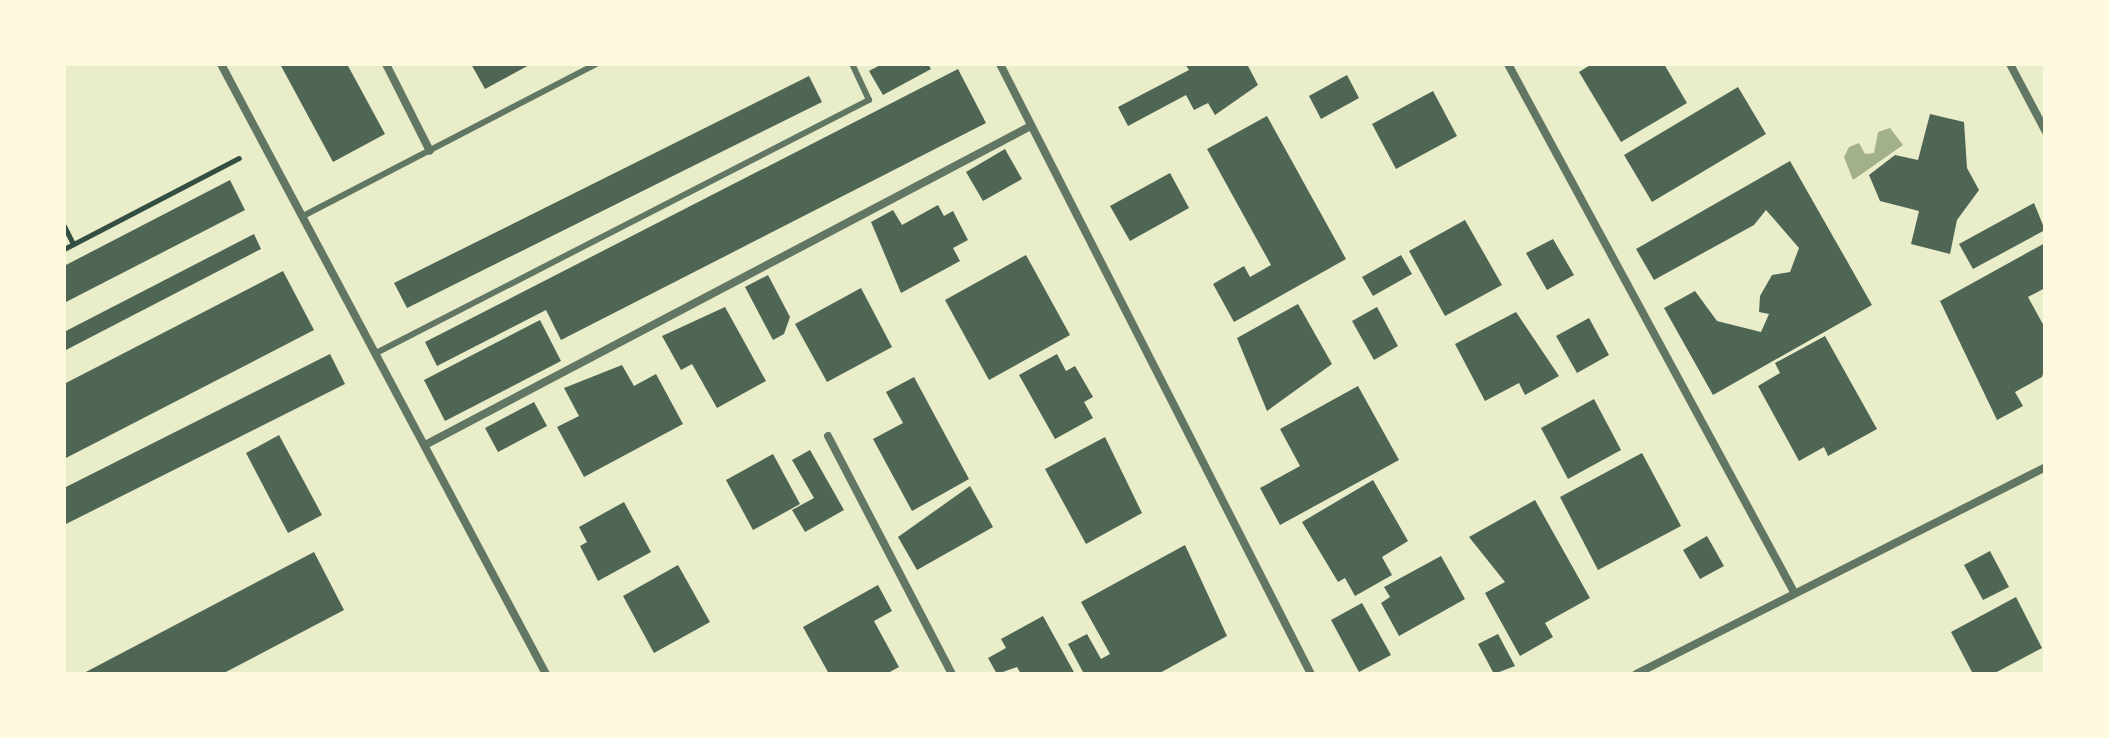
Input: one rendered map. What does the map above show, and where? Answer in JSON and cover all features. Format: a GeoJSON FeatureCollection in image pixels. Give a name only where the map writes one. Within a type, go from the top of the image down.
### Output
{"type":"FeatureCollection","features":[{"type":"Feature","properties":{"kind":"street"},"geometry":{"type":"LineString","coordinates":[[221,64],[378,352],[546,674]]}},
{"type":"Feature","properties":{"kind":"street"},"geometry":{"type":"LineString","coordinates":[[386,64],[430,151]]}},
{"type":"Feature","properties":{"kind":"street"},"geometry":{"type":"LineString","coordinates":[[1000,64],[1029,127],[1311,674]]}},
{"type":"Feature","properties":{"kind":"street"},"geometry":{"type":"LineString","coordinates":[[1508,64],[1794,592]]}},
{"type":"Feature","properties":{"kind":"street"},"geometry":{"type":"LineString","coordinates":[[2010,64],[2045,130]]}},
{"type":"Feature","properties":{"kind":"street"},"geometry":{"type":"LineString","coordinates":[[425,445],[1029,127]]}},
{"type":"Feature","properties":{"kind":"street"},"geometry":{"type":"LineString","coordinates":[[828,436],[952,674]]}},
{"type":"Feature","properties":{"kind":"street"},"geometry":{"type":"LineString","coordinates":[[1636,674],[2045,467]]}},
{"type":"Feature","properties":{"kind":"lane"},"geometry":{"type":"LineString","coordinates":[[303,216],[596,64]]}},
{"type":"Feature","properties":{"kind":"lane"},"geometry":{"type":"LineString","coordinates":[[378,352],[869,100],[852,64]]}},
{"type":"Feature","properties":{"kind":"path"},"geometry":{"type":"LineString","coordinates":[[64,249],[239,158]]}},
{"type":"Feature","properties":{"kind":"path"},"geometry":{"type":"LineString","coordinates":[[64,226],[73,244]]}},
{"type":"Feature","properties":{"kind":"shaded area"},"geometry":{"type":"Polygon","coordinates":[[[1890,128],[1903,145],[1853,180],[1844,157],[1849,147],[1859,143],[1865,154],[1874,153],[1878,132],[1890,128]]]}},
{"type":"Feature","properties":{"kind":"building"},"geometry":{"type":"Polygon","coordinates":[[[280,64],[347,64],[385,134],[333,162],[280,64]]]}},
{"type":"Feature","properties":{"kind":"building"},"geometry":{"type":"Polygon","coordinates":[[[471,64],[531,64],[485,89],[471,64]]]}},
{"type":"Feature","properties":{"kind":"building"},"geometry":{"type":"Polygon","coordinates":[[[882,64],[928,64],[931,69],[883,95],[869,71],[882,64]]]}},
{"type":"Feature","properties":{"kind":"building"},"geometry":{"type":"Polygon","coordinates":[[[1185,64],[1247,64],[1258,85],[1215,115],[1208,103],[1194,110],[1186,95],[1128,126],[1118,107],[1189,70],[1185,64]]]}},
{"type":"Feature","properties":{"kind":"building"},"geometry":{"type":"Polygon","coordinates":[[[1592,64],[1664,64],[1687,103],[1621,142],[1579,72],[1592,64]]]}},
{"type":"Feature","properties":{"kind":"building"},"geometry":{"type":"Polygon","coordinates":[[[958,69],[986,123],[561,340],[546,310],[437,366],[425,342],[958,69]]]}},
{"type":"Feature","properties":{"kind":"building"},"geometry":{"type":"Polygon","coordinates":[[[1347,75],[1359,98],[1321,119],[1309,96],[1347,75]]]}},
{"type":"Feature","properties":{"kind":"building"},"geometry":{"type":"Polygon","coordinates":[[[809,76],[822,102],[407,308],[394,283],[809,76]]]}},
{"type":"Feature","properties":{"kind":"building"},"geometry":{"type":"Polygon","coordinates":[[[1738,87],[1766,134],[1652,202],[1624,155],[1738,87]]]}},
{"type":"Feature","properties":{"kind":"building"},"geometry":{"type":"Polygon","coordinates":[[[1433,91],[1457,136],[1396,169],[1372,124],[1433,91]]]}},
{"type":"Feature","properties":{"kind":"building"},"geometry":{"type":"Polygon","coordinates":[[[1930,114],[1964,122],[1967,168],[1979,190],[1957,220],[1950,254],[1911,244],[1919,211],[1880,201],[1869,175],[1895,155],[1918,160],[1930,114]]]}},
{"type":"Feature","properties":{"kind":"building"},"geometry":{"type":"Polygon","coordinates":[[[1267,116],[1346,259],[1234,322],[1213,284],[1244,266],[1250,277],[1271,265],[1207,149],[1267,116]]]}},
{"type":"Feature","properties":{"kind":"building"},"geometry":{"type":"Polygon","coordinates":[[[1005,149],[1022,179],[983,201],[966,172],[1005,149]]]}},
{"type":"Feature","properties":{"kind":"building"},"geometry":{"type":"Polygon","coordinates":[[[1790,161],[1872,305],[1713,395],[1664,308],[1695,291],[1717,321],[1761,332],[1769,314],[1759,312],[1760,296],[1772,275],[1790,272],[1799,248],[1766,210],[1754,225],[1654,280],[1636,249],[1790,161]]]}},
{"type":"Feature","properties":{"kind":"building"},"geometry":{"type":"Polygon","coordinates":[[[1170,173],[1189,208],[1130,241],[1110,206],[1170,173]]]}},
{"type":"Feature","properties":{"kind":"building"},"geometry":{"type":"Polygon","coordinates":[[[230,180],[245,210],[64,303],[64,266],[230,180]]]}},
{"type":"Feature","properties":{"kind":"building"},"geometry":{"type":"Polygon","coordinates":[[[2034,203],[2045,230],[1973,269],[1959,244],[2034,203]]]}},
{"type":"Feature","properties":{"kind":"building"},"geometry":{"type":"Polygon","coordinates":[[[938,205],[944,216],[953,211],[968,240],[953,248],[960,261],[901,293],[871,222],[893,210],[902,225],[938,205]]]}},
{"type":"Feature","properties":{"kind":"building"},"geometry":{"type":"Polygon","coordinates":[[[1465,220],[1502,285],[1445,316],[1409,251],[1465,220]]]}},
{"type":"Feature","properties":{"kind":"building"},"geometry":{"type":"Polygon","coordinates":[[[254,234],[261,249],[64,351],[64,332],[254,234]]]}},
{"type":"Feature","properties":{"kind":"building"},"geometry":{"type":"Polygon","coordinates":[[[1553,239],[1574,275],[1547,290],[1526,253],[1553,239]]]}},
{"type":"Feature","properties":{"kind":"building"},"geometry":{"type":"Polygon","coordinates":[[[2045,243],[2045,288],[2028,297],[2045,328],[2045,367],[2042,377],[2015,392],[2023,406],[1997,420],[1940,301],[2045,243]]]}},
{"type":"Feature","properties":{"kind":"building"},"geometry":{"type":"Polygon","coordinates":[[[1026,255],[1070,335],[989,380],[945,300],[1026,255]]]}},
{"type":"Feature","properties":{"kind":"building"},"geometry":{"type":"Polygon","coordinates":[[[1401,255],[1412,274],[1373,296],[1362,277],[1401,255]]]}},
{"type":"Feature","properties":{"kind":"building"},"geometry":{"type":"Polygon","coordinates":[[[283,271],[314,330],[64,459],[64,384],[283,271]]]}},
{"type":"Feature","properties":{"kind":"building"},"geometry":{"type":"Polygon","coordinates":[[[768,275],[790,317],[784,334],[773,340],[745,287],[768,275]]]}},
{"type":"Feature","properties":{"kind":"building"},"geometry":{"type":"Polygon","coordinates":[[[861,288],[892,347],[827,382],[795,324],[861,288]]]}},
{"type":"Feature","properties":{"kind":"building"},"geometry":{"type":"Polygon","coordinates":[[[1298,304],[1332,364],[1267,411],[1237,338],[1298,304]]]}},
{"type":"Feature","properties":{"kind":"building"},"geometry":{"type":"Polygon","coordinates":[[[725,307],[766,381],[717,408],[692,364],[681,370],[662,336],[725,307]]]}},
{"type":"Feature","properties":{"kind":"building"},"geometry":{"type":"Polygon","coordinates":[[[1377,307],[1398,346],[1374,360],[1352,321],[1377,307]]]}},
{"type":"Feature","properties":{"kind":"building"},"geometry":{"type":"Polygon","coordinates":[[[1516,312],[1559,376],[1525,395],[1519,383],[1485,401],[1455,344],[1516,312]]]}},
{"type":"Feature","properties":{"kind":"building"},"geometry":{"type":"Polygon","coordinates":[[[1589,318],[1609,355],[1577,373],[1556,336],[1589,318]]]}},
{"type":"Feature","properties":{"kind":"building"},"geometry":{"type":"Polygon","coordinates":[[[540,320],[561,361],[445,421],[424,380],[540,320]]]}},
{"type":"Feature","properties":{"kind":"building"},"geometry":{"type":"Polygon","coordinates":[[[1825,336],[1877,429],[1828,456],[1824,447],[1799,461],[1758,386],[1780,373],[1775,363],[1825,336]]]}},
{"type":"Feature","properties":{"kind":"building"},"geometry":{"type":"Polygon","coordinates":[[[330,354],[345,384],[64,525],[64,488],[330,354]]]}},
{"type":"Feature","properties":{"kind":"building"},"geometry":{"type":"Polygon","coordinates":[[[1057,354],[1066,371],[1075,366],[1093,397],[1084,402],[1093,418],[1055,439],[1019,375],[1057,354]]]}},
{"type":"Feature","properties":{"kind":"building"},"geometry":{"type":"Polygon","coordinates":[[[622,365],[634,386],[656,374],[683,424],[584,477],[557,427],[579,416],[564,388],[622,365]]]}},
{"type":"Feature","properties":{"kind":"building"},"geometry":{"type":"Polygon","coordinates":[[[914,377],[969,479],[912,511],[873,439],[903,423],[886,392],[914,377]]]}},
{"type":"Feature","properties":{"kind":"building"},"geometry":{"type":"Polygon","coordinates":[[[1358,386],[1399,460],[1280,525],[1260,488],[1300,466],[1280,429],[1358,386]]]}},
{"type":"Feature","properties":{"kind":"building"},"geometry":{"type":"Polygon","coordinates":[[[1594,399],[1621,450],[1568,479],[1541,428],[1594,399]]]}},
{"type":"Feature","properties":{"kind":"building"},"geometry":{"type":"Polygon","coordinates":[[[534,402],[547,426],[498,452],[485,428],[534,402]]]}},
{"type":"Feature","properties":{"kind":"building"},"geometry":{"type":"Polygon","coordinates":[[[279,435],[322,515],[288,533],[246,453],[279,435]]]}},
{"type":"Feature","properties":{"kind":"building"},"geometry":{"type":"Polygon","coordinates":[[[1105,437],[1142,513],[1086,544],[1045,469],[1105,437]]]}},
{"type":"Feature","properties":{"kind":"building"},"geometry":{"type":"Polygon","coordinates":[[[810,450],[844,510],[805,532],[792,510],[814,498],[792,460],[810,450]]]}},
{"type":"Feature","properties":{"kind":"building"},"geometry":{"type":"Polygon","coordinates":[[[1642,453],[1681,526],[1598,570],[1560,497],[1642,453]]]}},
{"type":"Feature","properties":{"kind":"building"},"geometry":{"type":"Polygon","coordinates":[[[773,454],[800,504],[753,530],[726,480],[773,454]]]}},
{"type":"Feature","properties":{"kind":"building"},"geometry":{"type":"Polygon","coordinates":[[[1373,480],[1408,541],[1382,557],[1392,575],[1355,596],[1345,578],[1338,582],[1302,522],[1373,480]]]}},
{"type":"Feature","properties":{"kind":"building"},"geometry":{"type":"Polygon","coordinates":[[[970,486],[993,527],[917,570],[898,537],[970,486]]]}},
{"type":"Feature","properties":{"kind":"building"},"geometry":{"type":"Polygon","coordinates":[[[1535,500],[1590,598],[1545,623],[1553,637],[1520,656],[1485,593],[1505,582],[1469,537],[1535,500]]]}},
{"type":"Feature","properties":{"kind":"building"},"geometry":{"type":"Polygon","coordinates":[[[624,502],[651,552],[598,581],[580,546],[587,542],[579,527],[624,502]]]}},
{"type":"Feature","properties":{"kind":"building"},"geometry":{"type":"Polygon","coordinates":[[[1707,536],[1724,566],[1700,579],[1683,550],[1707,536]]]}},
{"type":"Feature","properties":{"kind":"building"},"geometry":{"type":"Polygon","coordinates":[[[1185,545],[1227,636],[1158,674],[1084,674],[1068,644],[1087,634],[1101,659],[1110,654],[1081,602],[1185,545]]]}},
{"type":"Feature","properties":{"kind":"building"},"geometry":{"type":"Polygon","coordinates":[[[1990,551],[2009,587],[1983,600],[1964,565],[1990,551]]]}},
{"type":"Feature","properties":{"kind":"building"},"geometry":{"type":"Polygon","coordinates":[[[314,552],[344,610],[222,674],[82,674],[314,552]]]}},
{"type":"Feature","properties":{"kind":"building"},"geometry":{"type":"Polygon","coordinates":[[[1441,556],[1465,599],[1399,636],[1381,603],[1390,597],[1384,587],[1441,556]]]}},
{"type":"Feature","properties":{"kind":"building"},"geometry":{"type":"Polygon","coordinates":[[[678,565],[710,622],[654,653],[623,596],[678,565]]]}},
{"type":"Feature","properties":{"kind":"building"},"geometry":{"type":"Polygon","coordinates":[[[878,585],[892,611],[874,621],[899,667],[886,674],[829,674],[803,627],[878,585]]]}},
{"type":"Feature","properties":{"kind":"building"},"geometry":{"type":"Polygon","coordinates":[[[2016,597],[2042,648],[1993,674],[1973,674],[1951,632],[2016,597]]]}},
{"type":"Feature","properties":{"kind":"building"},"geometry":{"type":"Polygon","coordinates":[[[1362,603],[1391,655],[1359,672],[1331,620],[1362,603]]]}},
{"type":"Feature","properties":{"kind":"building"},"geometry":{"type":"Polygon","coordinates":[[[1043,616],[1075,674],[1021,674],[1017,667],[997,674],[988,658],[1006,648],[1001,639],[1043,616]]]}},
{"type":"Feature","properties":{"kind":"building"},"geometry":{"type":"Polygon","coordinates":[[[1498,634],[1515,666],[1494,674],[1478,644],[1498,634]]]}}]}
